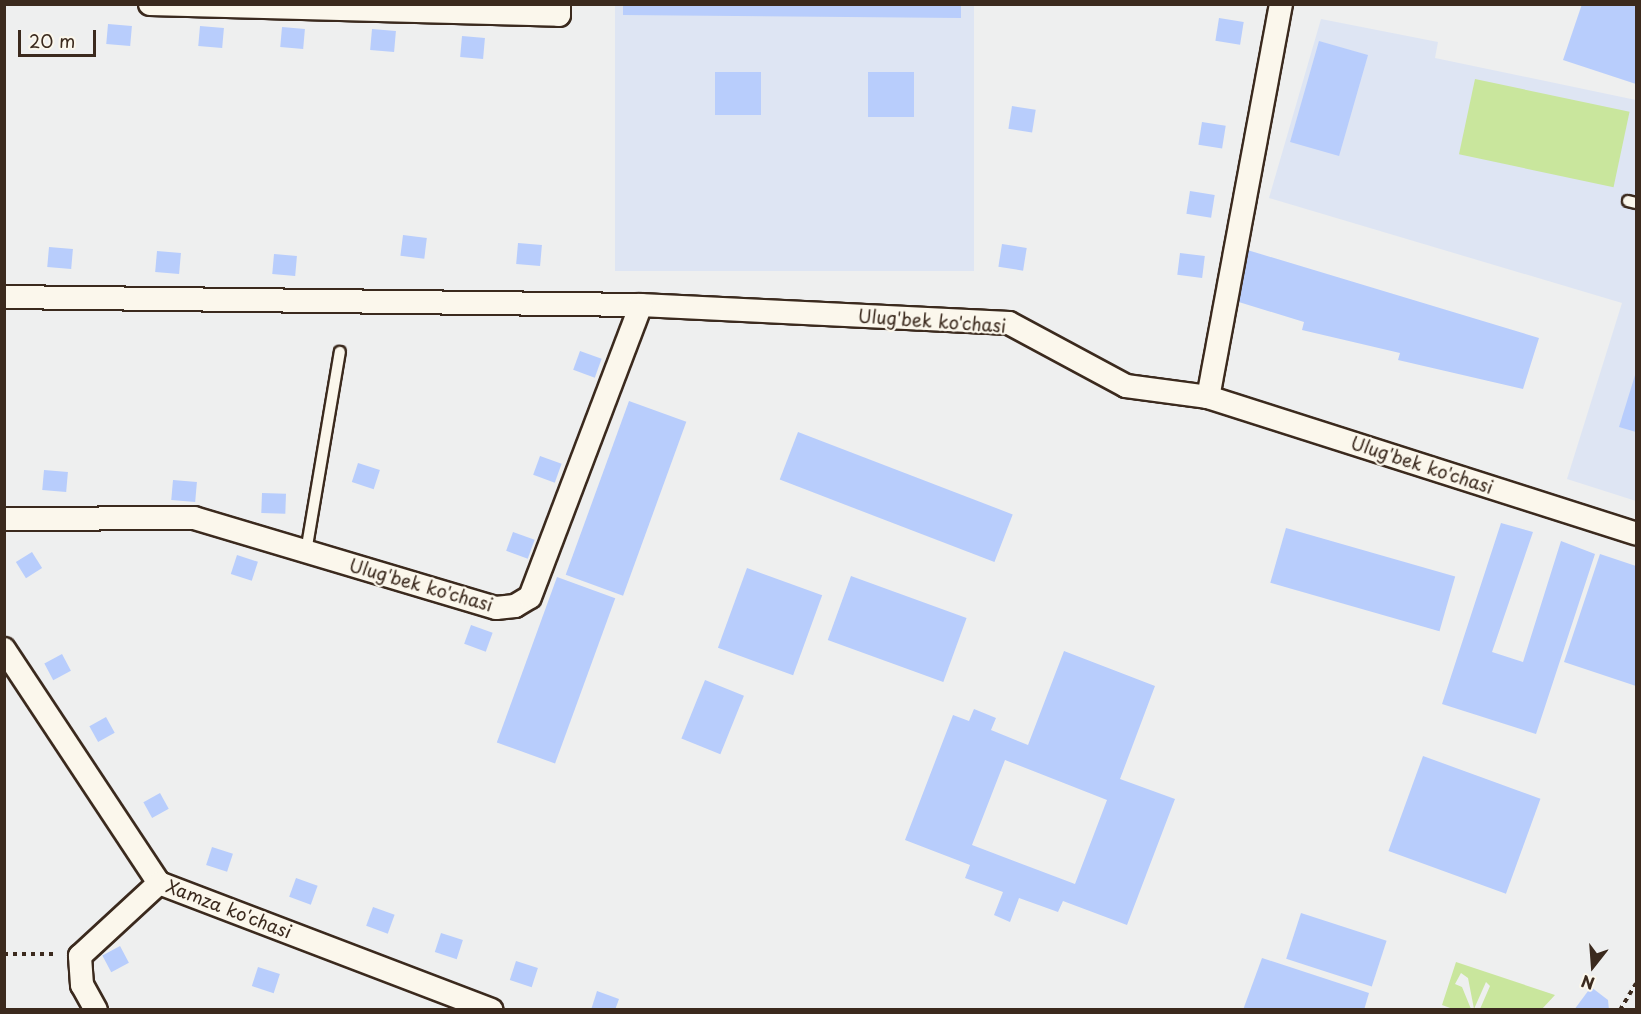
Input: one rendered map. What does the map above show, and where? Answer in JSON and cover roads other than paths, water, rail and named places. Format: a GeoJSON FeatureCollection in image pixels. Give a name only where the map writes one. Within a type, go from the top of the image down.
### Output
{"type":"FeatureCollection","features":[{"type":"Feature","properties":{"kind":"street"},"geometry":{"type":"LineString","coordinates":[[150,4],[559,15],[559,4]]}},
{"type":"Feature","properties":{"kind":"street"},"geometry":{"type":"LineString","coordinates":[[1208,397],[1281,4]]}},
{"type":"Feature","properties":{"kind":"street","name":"Ulug'bek ko'chasi"},"geometry":{"type":"LineString","coordinates":[[4,297],[641,305],[1009,323],[1126,386],[1208,397],[1636,534]]}},
{"type":"Feature","properties":{"kind":"street","name":"Ulug'bek ko'chasi"},"geometry":{"type":"LineString","coordinates":[[4,519],[194,518],[496,609],[530,597],[641,305]]}},
{"type":"Feature","properties":{"kind":"street","name":"Xamza ko'chasi"},"geometry":{"type":"LineString","coordinates":[[4,650],[159,883],[492,1010]]}},
{"type":"Feature","properties":{"kind":"street"},"geometry":{"type":"LineString","coordinates":[[96,1010],[82,985],[80,956],[159,883]]}},
{"type":"Feature","properties":{"kind":"lane"},"geometry":{"type":"LineString","coordinates":[[306,552],[340,352]]}}]}
